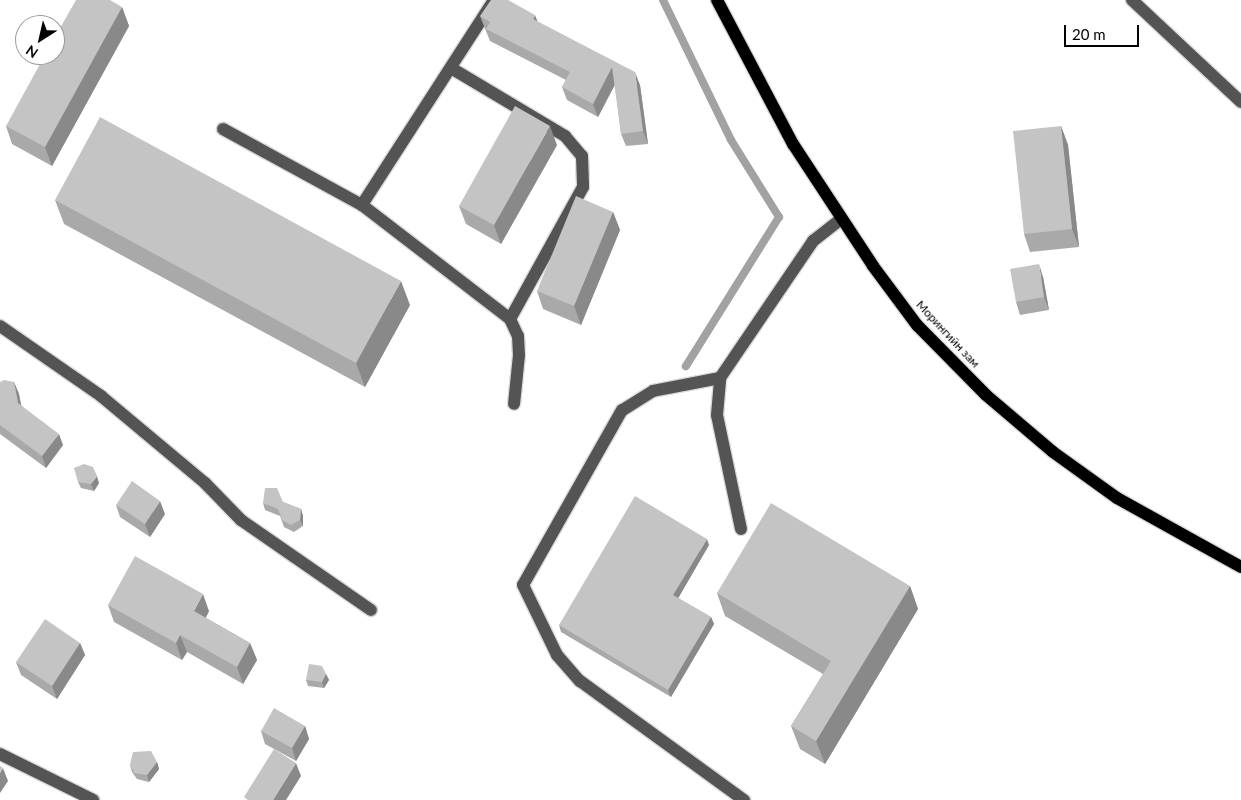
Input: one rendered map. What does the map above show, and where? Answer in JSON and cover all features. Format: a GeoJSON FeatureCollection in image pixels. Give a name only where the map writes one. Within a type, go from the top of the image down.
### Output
{"type":"FeatureCollection","features":[{"type":"Feature","properties":{"kind":"main road","name":"Морингийн зам"},"geometry":{"type":"LineString","coordinates":[[717,0],[793,144],[841,219],[917,325],[986,395],[1118,498],[1241,567]]}},
{"type":"Feature","properties":{"kind":"street"},"geometry":{"type":"LineString","coordinates":[[362,205],[494,0]]}},
{"type":"Feature","properties":{"kind":"street"},"geometry":{"type":"LineString","coordinates":[[1132,0],[1241,102]]}},
{"type":"Feature","properties":{"kind":"street"},"geometry":{"type":"LineString","coordinates":[[451,68],[565,136],[582,156],[583,187],[510,319]]}},
{"type":"Feature","properties":{"kind":"street"},"geometry":{"type":"LineString","coordinates":[[223,129],[362,205],[510,319],[518,336],[519,355],[514,404]]}},
{"type":"Feature","properties":{"kind":"street"},"geometry":{"type":"LineString","coordinates":[[741,529],[717,415],[720,378],[813,241],[841,219]]}},
{"type":"Feature","properties":{"kind":"street"},"geometry":{"type":"LineString","coordinates":[[0,326],[101,396],[205,483],[241,520],[371,610]]}},
{"type":"Feature","properties":{"kind":"street"},"geometry":{"type":"LineString","coordinates":[[720,378],[652,391],[622,410],[523,585],[557,655],[580,681],[744,800]]}},
{"type":"Feature","properties":{"kind":"street"},"geometry":{"type":"LineString","coordinates":[[0,754],[93,800]]}},
{"type":"Feature","properties":{"kind":"building"},"geometry":{"type":"Polygon","coordinates":[[[76,0],[110,0],[122,7],[45,147],[6,126],[40,65],[65,65],[65,19],[76,0]]]}},
{"type":"Feature","properties":{"kind":"building"},"geometry":{"type":"Polygon","coordinates":[[[491,0],[508,0],[535,15],[533,19],[635,72],[643,131],[621,134],[612,67],[593,104],[562,87],[570,72],[486,29],[490,22],[480,16],[491,0]]]}},
{"type":"Feature","properties":{"kind":"building"},"geometry":{"type":"Polygon","coordinates":[[[515,106],[550,126],[494,225],[459,206],[515,106]]]}},
{"type":"Feature","properties":{"kind":"building"},"geometry":{"type":"Polygon","coordinates":[[[100,117],[401,281],[356,363],[55,200],[100,117]]]}},
{"type":"Feature","properties":{"kind":"building"},"geometry":{"type":"Polygon","coordinates":[[[1061,126],[1072,229],[1024,234],[1013,131],[1061,126]]]}},
{"type":"Feature","properties":{"kind":"building"},"geometry":{"type":"Polygon","coordinates":[[[576,196],[613,212],[574,306],[537,291],[576,196]]]}},
{"type":"Feature","properties":{"kind":"building"},"geometry":{"type":"Polygon","coordinates":[[[1039,264],[1044,297],[1016,302],[1010,269],[1039,264]]]}},
{"type":"Feature","properties":{"kind":"building"},"geometry":{"type":"Polygon","coordinates":[[[4,380],[14,382],[18,403],[59,434],[42,456],[0,425],[0,382],[4,380]]]}},
{"type":"Feature","properties":{"kind":"building"},"geometry":{"type":"Polygon","coordinates":[[[84,464],[93,467],[97,476],[91,484],[78,482],[74,468],[84,464]]]}},
{"type":"Feature","properties":{"kind":"building"},"geometry":{"type":"Polygon","coordinates":[[[132,481],[160,501],[145,524],[116,505],[132,481]]]}},
{"type":"Feature","properties":{"kind":"building"},"geometry":{"type":"Polygon","coordinates":[[[265,488],[277,488],[283,502],[301,509],[300,520],[291,525],[282,520],[278,509],[263,503],[265,488]]]}},
{"type":"Feature","properties":{"kind":"building"},"geometry":{"type":"Polygon","coordinates":[[[635,496],[707,539],[673,595],[711,617],[668,690],[559,625],[635,496]]]}},
{"type":"Feature","properties":{"kind":"building"},"geometry":{"type":"Polygon","coordinates":[[[771,503],[910,586],[816,741],[791,726],[831,661],[717,593],[771,503]]]}},
{"type":"Feature","properties":{"kind":"building"},"geometry":{"type":"Polygon","coordinates":[[[135,556],[203,594],[194,611],[250,643],[237,667],[180,635],[176,643],[108,605],[135,556]]]}},
{"type":"Feature","properties":{"kind":"building"},"geometry":{"type":"Polygon","coordinates":[[[45,619],[80,643],[52,686],[16,662],[45,619]]]}},
{"type":"Feature","properties":{"kind":"building"},"geometry":{"type":"Polygon","coordinates":[[[309,664],[322,666],[326,674],[322,682],[306,680],[309,664]]]}},
{"type":"Feature","properties":{"kind":"building"},"geometry":{"type":"Polygon","coordinates":[[[274,708],[305,726],[292,748],[261,731],[274,708]]]}},
{"type":"Feature","properties":{"kind":"building"},"geometry":{"type":"Polygon","coordinates":[[[274,749],[296,763],[273,800],[248,800],[244,797],[274,749]]]}},
{"type":"Feature","properties":{"kind":"building"},"geometry":{"type":"Polygon","coordinates":[[[151,751],[157,762],[147,775],[134,773],[130,765],[133,752],[151,751]]]}},
{"type":"Feature","properties":{"kind":"waterway"},"geometry":{"type":"LineString","coordinates":[[663,0],[731,140],[779,217],[686,366]]}}]}
